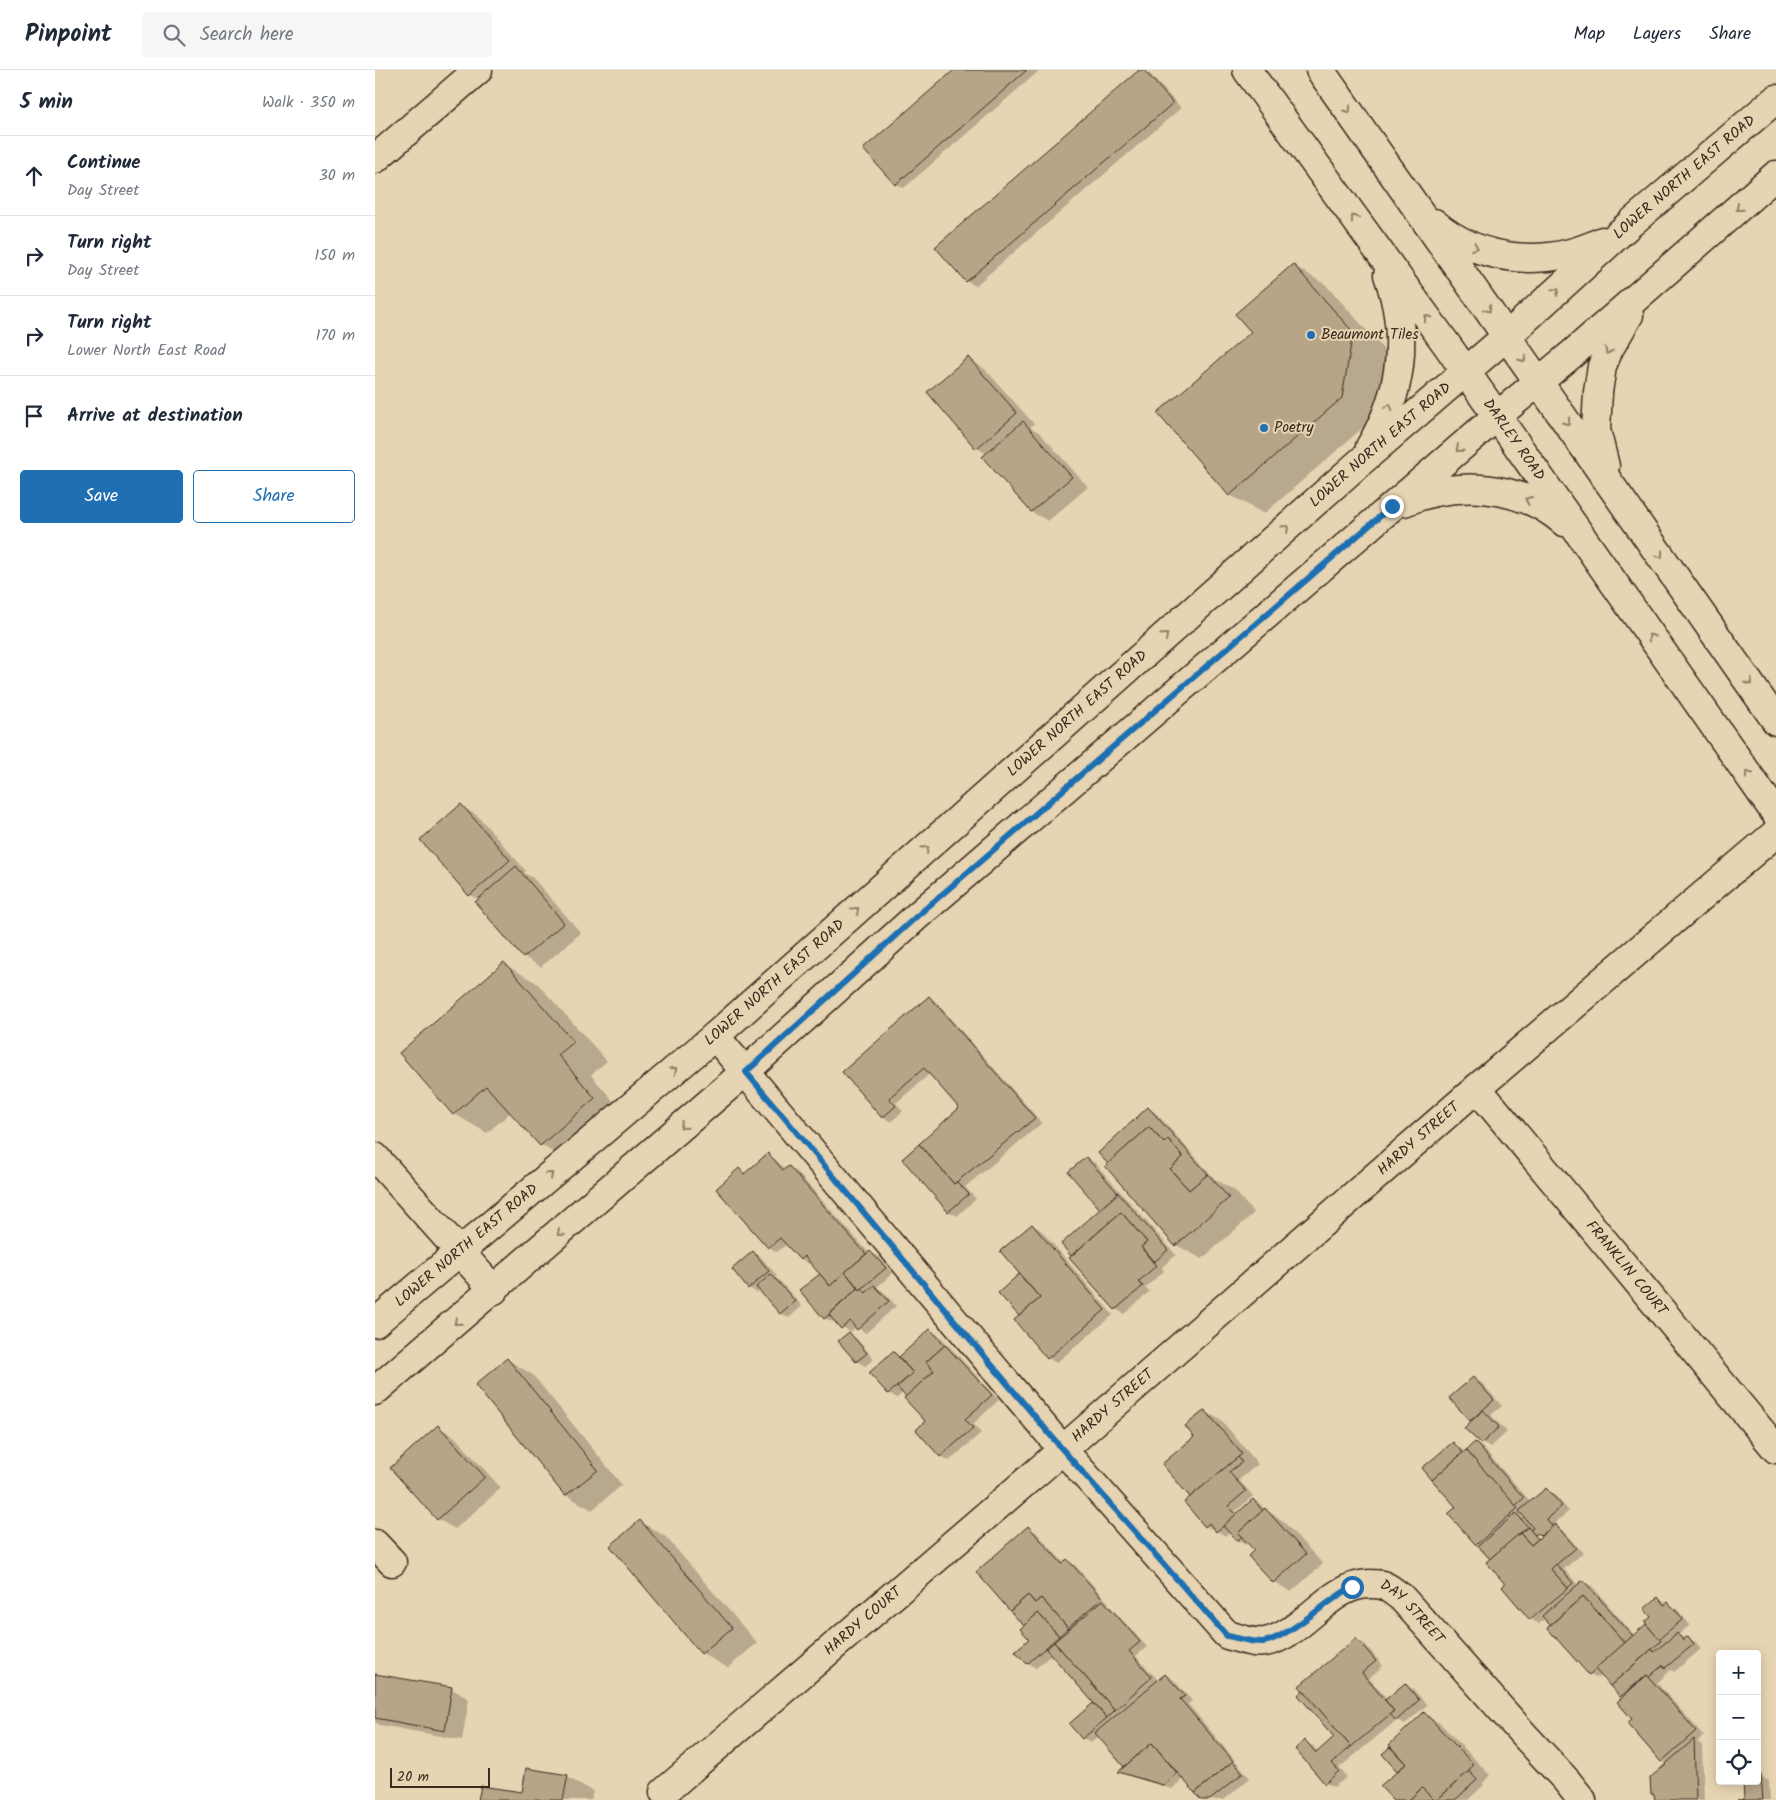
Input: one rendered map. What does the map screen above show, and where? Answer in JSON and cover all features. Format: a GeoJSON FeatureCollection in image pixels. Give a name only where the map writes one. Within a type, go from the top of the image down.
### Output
{"type":"FeatureCollection","features":[{"type":"Feature","properties":{"kind":"main road"},"geometry":{"type":"LineString","coordinates":[[375,159],[478,70]]}},
{"type":"Feature","properties":{"kind":"main road","name":"DARLEY ROAD"},"geometry":{"type":"LineString","coordinates":[[1247,70],[1465,372],[1776,814]]}},
{"type":"Feature","properties":{"kind":"main road"},"geometry":{"type":"LineString","coordinates":[[1320,70],[1776,721]]}},
{"type":"Feature","properties":{"kind":"main road","name":"LOWER NORTH EAST ROAD"},"geometry":{"type":"LineString","coordinates":[[375,1323],[715,1036],[1358,464],[1507,336],[1631,223],[1776,99]]}},
{"type":"Feature","properties":{"kind":"main road"},"geometry":{"type":"LineString","coordinates":[[375,1391],[746,1072],[924,909],[1539,382],[1776,176]]}},
{"type":"Feature","properties":{"kind":"main road"},"geometry":{"type":"LineString","coordinates":[[1409,198],[1422,213],[1453,237],[1487,252],[1515,258],[1533,259],[1565,255],[1591,247],[1611,237],[1631,223]]}},
{"type":"Feature","properties":{"kind":"main road"},"geometry":{"type":"LineString","coordinates":[[1358,464],[1386,417],[1400,364],[1400,326],[1397,304],[1382,257]]}},
{"type":"Feature","properties":{"kind":"main road"},"geometry":{"type":"LineString","coordinates":[[1608,481],[1597,430],[1598,392],[1602,366],[1609,349],[1641,294]]}},
{"type":"Feature","properties":{"kind":"main road"},"geometry":{"type":"LineString","coordinates":[[1392,506],[1434,492],[1454,488],[1489,489],[1516,495],[1533,502],[1562,520],[1581,538]]}},
{"type":"Feature","properties":{"kind":"main road","name":"HARDY STREET"},"geometry":{"type":"LineString","coordinates":[[1063,1450],[1477,1088],[1776,833]]}},
{"type":"Feature","properties":{"kind":"main road","name":"DAY STREET"},"geometry":{"type":"LineString","coordinates":[[715,1036],[1063,1450],[1227,1636],[1263,1642],[1276,1639],[1297,1626],[1337,1594],[1352,1587],[1366,1584],[1382,1585],[1401,1597],[1582,1800]]}},
{"type":"Feature","properties":{"kind":"main road","name":"FRANKLIN COURT"},"geometry":{"type":"LineString","coordinates":[[1477,1088],[1776,1449]]}},
{"type":"Feature","properties":{"kind":"main road"},"geometry":{"type":"LineString","coordinates":[[375,1157],[494,1290]]}},
{"type":"Feature","properties":{"kind":"main road","name":"HARDY COURT"},"geometry":{"type":"LineString","coordinates":[[664,1792],[1063,1450]]}},
{"type":"Feature","properties":{"kind":"building"},"geometry":{"type":"Polygon","coordinates":[[[954,70],[1027,70],[895,185],[863,149],[954,70]]]}},
{"type":"Feature","properties":{"kind":"building"},"geometry":{"type":"Polygon","coordinates":[[[1139,70],[1144,70],[1173,103],[966,282],[935,247],[1139,70]]]}},
{"type":"Feature","properties":{"kind":"building"},"geometry":{"type":"Polygon","coordinates":[[[1293,264],[1353,332],[1342,398],[1229,496],[1157,413],[1251,332],[1235,314],[1293,264]]]}},
{"type":"Feature","properties":{"kind":"building"},"geometry":{"type":"Polygon","coordinates":[[[968,357],[1017,413],[976,449],[927,392],[968,357]]]}},
{"type":"Feature","properties":{"kind":"building"},"geometry":{"type":"Polygon","coordinates":[[[1023,421],[1072,477],[1031,512],[982,457],[1023,421]]]}},
{"type":"Feature","properties":{"kind":"building"},"geometry":{"type":"Polygon","coordinates":[[[461,804],[510,860],[469,896],[420,840],[461,804]]]}},
{"type":"Feature","properties":{"kind":"building"},"geometry":{"type":"Polygon","coordinates":[[[516,866],[564,923],[523,958],[475,902],[516,866]]]}},
{"type":"Feature","properties":{"kind":"building"},"geometry":{"type":"Polygon","coordinates":[[[504,962],[574,1042],[558,1055],[595,1098],[540,1146],[486,1086],[453,1115],[399,1053],[504,962]]]}},
{"type":"Feature","properties":{"kind":"building"},"geometry":{"type":"Polygon","coordinates":[[[929,996],[1035,1118],[954,1184],[919,1144],[959,1108],[924,1068],[889,1098],[896,1106],[882,1118],[842,1072],[929,996]]]}},
{"type":"Feature","properties":{"kind":"building"},"geometry":{"type":"Polygon","coordinates":[[[1148,1107],[1208,1174],[1189,1190],[1170,1169],[1183,1157],[1168,1139],[1164,1143],[1149,1127],[1108,1164],[1098,1153],[1148,1107]]]}},
{"type":"Feature","properties":{"kind":"building"},"geometry":{"type":"Polygon","coordinates":[[[1149,1127],[1164,1143],[1168,1139],[1183,1157],[1170,1169],[1189,1190],[1208,1174],[1229,1198],[1175,1246],[1105,1166],[1149,1127]]]}},
{"type":"Feature","properties":{"kind":"building"},"geometry":{"type":"Polygon","coordinates":[[[919,1144],[954,1184],[957,1182],[969,1194],[948,1212],[902,1159],[919,1144]]]}},
{"type":"Feature","properties":{"kind":"building"},"geometry":{"type":"Polygon","coordinates":[[[768,1153],[783,1170],[789,1166],[866,1254],[830,1286],[804,1256],[800,1260],[780,1238],[768,1248],[716,1189],[739,1168],[744,1174],[768,1153]]]}},
{"type":"Feature","properties":{"kind":"building"},"geometry":{"type":"Polygon","coordinates":[[[1086,1157],[1118,1193],[1100,1209],[1068,1172],[1086,1157]]]}},
{"type":"Feature","properties":{"kind":"building"},"geometry":{"type":"Polygon","coordinates":[[[1118,1193],[1168,1250],[1154,1262],[1141,1247],[1147,1242],[1121,1212],[1071,1256],[1061,1244],[1118,1193]]]}},
{"type":"Feature","properties":{"kind":"building"},"geometry":{"type":"Polygon","coordinates":[[[1121,1212],[1147,1242],[1141,1247],[1156,1266],[1138,1282],[1143,1286],[1115,1310],[1069,1258],[1121,1212]]]}},
{"type":"Feature","properties":{"kind":"building"},"geometry":{"type":"Polygon","coordinates":[[[1032,1224],[1105,1310],[1047,1359],[1014,1320],[1040,1298],[1000,1251],[1032,1224]]]}},
{"type":"Feature","properties":{"kind":"building"},"geometry":{"type":"Polygon","coordinates":[[[753,1251],[769,1271],[748,1289],[732,1269],[753,1251]]]}},
{"type":"Feature","properties":{"kind":"building"},"geometry":{"type":"Polygon","coordinates":[[[870,1251],[886,1268],[860,1290],[845,1272],[870,1251]]]}},
{"type":"Feature","properties":{"kind":"building"},"geometry":{"type":"Polygon","coordinates":[[[845,1272],[858,1288],[824,1319],[799,1290],[820,1274],[830,1286],[845,1272]]]}},
{"type":"Feature","properties":{"kind":"building"},"geometry":{"type":"Polygon","coordinates":[[[771,1274],[795,1301],[780,1314],[756,1287],[771,1274]]]}},
{"type":"Feature","properties":{"kind":"building"},"geometry":{"type":"Polygon","coordinates":[[[1019,1274],[1040,1298],[1019,1316],[998,1293],[1019,1274]]]}},
{"type":"Feature","properties":{"kind":"building"},"geometry":{"type":"Polygon","coordinates":[[[874,1285],[889,1301],[857,1330],[850,1321],[841,1329],[829,1315],[858,1288],[860,1290],[862,1288],[866,1293],[874,1285]]]}},
{"type":"Feature","properties":{"kind":"building"},"geometry":{"type":"Polygon","coordinates":[[[930,1329],[945,1345],[926,1362],[934,1371],[906,1397],[897,1387],[913,1373],[899,1357],[930,1329]]]}},
{"type":"Feature","properties":{"kind":"building"},"geometry":{"type":"Polygon","coordinates":[[[849,1332],[867,1353],[856,1362],[838,1341],[849,1332]]]}},
{"type":"Feature","properties":{"kind":"building"},"geometry":{"type":"Polygon","coordinates":[[[945,1345],[992,1395],[965,1419],[973,1428],[940,1457],[916,1430],[925,1421],[904,1398],[934,1371],[926,1362],[945,1345]]]}},
{"type":"Feature","properties":{"kind":"building"},"geometry":{"type":"Polygon","coordinates":[[[893,1351],[913,1373],[888,1394],[869,1373],[893,1351]]]}},
{"type":"Feature","properties":{"kind":"building"},"geometry":{"type":"Polygon","coordinates":[[[507,1358],[598,1470],[565,1496],[475,1385],[507,1358]]]}},
{"type":"Feature","properties":{"kind":"building"},"geometry":{"type":"Polygon","coordinates":[[[1473,1377],[1494,1400],[1470,1421],[1449,1398],[1473,1377]]]}},
{"type":"Feature","properties":{"kind":"building"},"geometry":{"type":"Polygon","coordinates":[[[1205,1410],[1242,1454],[1190,1497],[1162,1464],[1194,1437],[1185,1426],[1205,1410]]]}},
{"type":"Feature","properties":{"kind":"building"},"geometry":{"type":"Polygon","coordinates":[[[1483,1410],[1499,1427],[1481,1444],[1464,1428],[1483,1410]]]}},
{"type":"Feature","properties":{"kind":"building"},"geometry":{"type":"Polygon","coordinates":[[[438,1425],[485,1477],[437,1520],[390,1468],[438,1425]]]}},
{"type":"Feature","properties":{"kind":"building"},"geometry":{"type":"Polygon","coordinates":[[[1453,1442],[1463,1453],[1432,1480],[1422,1468],[1453,1442]]]}},
{"type":"Feature","properties":{"kind":"building"},"geometry":{"type":"Polygon","coordinates":[[[1475,1442],[1524,1498],[1515,1506],[1466,1450],[1475,1442]]]}},
{"type":"Feature","properties":{"kind":"building"},"geometry":{"type":"Polygon","coordinates":[[[1466,1450],[1518,1508],[1476,1545],[1448,1514],[1456,1507],[1432,1480],[1466,1450]]]}},
{"type":"Feature","properties":{"kind":"building"},"geometry":{"type":"Polygon","coordinates":[[[1238,1457],[1242,1462],[1229,1472],[1246,1491],[1228,1506],[1237,1515],[1216,1532],[1209,1523],[1205,1527],[1184,1502],[1238,1457]]]}},
{"type":"Feature","properties":{"kind":"building"},"geometry":{"type":"Polygon","coordinates":[[[1546,1488],[1562,1506],[1546,1519],[1553,1526],[1541,1536],[1538,1533],[1535,1535],[1530,1530],[1533,1528],[1519,1511],[1546,1488]]]}},
{"type":"Feature","properties":{"kind":"building"},"geometry":{"type":"Polygon","coordinates":[[[1253,1499],[1263,1511],[1238,1533],[1242,1536],[1237,1541],[1223,1526],[1253,1499]]]}},
{"type":"Feature","properties":{"kind":"building"},"geometry":{"type":"Polygon","coordinates":[[[1265,1508],[1306,1554],[1273,1583],[1248,1556],[1254,1550],[1238,1533],[1265,1508]]]}},
{"type":"Feature","properties":{"kind":"building"},"geometry":{"type":"Polygon","coordinates":[[[1516,1513],[1528,1527],[1490,1559],[1478,1546],[1516,1513]]]}},
{"type":"Feature","properties":{"kind":"building"},"geometry":{"type":"Polygon","coordinates":[[[640,1520],[732,1628],[701,1654],[610,1546],[640,1520]]]}},
{"type":"Feature","properties":{"kind":"building"},"geometry":{"type":"Polygon","coordinates":[[[1555,1524],[1576,1548],[1551,1569],[1568,1588],[1530,1620],[1502,1587],[1505,1584],[1486,1562],[1520,1533],[1531,1545],[1555,1524]]]}},
{"type":"Feature","properties":{"kind":"building"},"geometry":{"type":"Polygon","coordinates":[[[1028,1526],[1062,1564],[1067,1559],[1102,1598],[1068,1628],[1041,1598],[1035,1603],[1028,1595],[1010,1611],[976,1572],[1028,1526]]]}},
{"type":"Feature","properties":{"kind":"building"},"geometry":{"type":"Polygon","coordinates":[[[1528,1527],[1538,1539],[1531,1545],[1520,1533],[1528,1527]]]}},
{"type":"Feature","properties":{"kind":"building"},"geometry":{"type":"Polygon","coordinates":[[[1556,1564],[1573,1583],[1568,1588],[1551,1569],[1556,1564]]]}},
{"type":"Feature","properties":{"kind":"building"},"geometry":{"type":"Polygon","coordinates":[[[1583,1580],[1633,1636],[1625,1643],[1583,1596],[1550,1625],[1542,1616],[1583,1580]]]}},
{"type":"Feature","properties":{"kind":"building"},"geometry":{"type":"Polygon","coordinates":[[[1028,1595],[1035,1603],[1041,1598],[1068,1628],[1059,1636],[1038,1613],[1024,1626],[1010,1611],[1028,1595]]]}},
{"type":"Feature","properties":{"kind":"building"},"geometry":{"type":"Polygon","coordinates":[[[1583,1596],[1625,1643],[1589,1675],[1547,1628],[1583,1596]]]}},
{"type":"Feature","properties":{"kind":"building"},"geometry":{"type":"Polygon","coordinates":[[[1658,1597],[1664,1605],[1668,1602],[1683,1619],[1659,1639],[1645,1622],[1651,1617],[1644,1609],[1658,1597]]]}},
{"type":"Feature","properties":{"kind":"building"},"geometry":{"type":"Polygon","coordinates":[[[1103,1600],[1140,1642],[1129,1651],[1152,1677],[1115,1710],[1054,1642],[1103,1600]]]}},
{"type":"Feature","properties":{"kind":"building"},"geometry":{"type":"Polygon","coordinates":[[[1038,1613],[1059,1636],[1027,1664],[1015,1651],[1029,1639],[1020,1629],[1038,1613]]]}},
{"type":"Feature","properties":{"kind":"building"},"geometry":{"type":"Polygon","coordinates":[[[1646,1624],[1661,1641],[1610,1686],[1595,1669],[1646,1624]]]}},
{"type":"Feature","properties":{"kind":"building"},"geometry":{"type":"Polygon","coordinates":[[[1677,1633],[1683,1640],[1688,1636],[1694,1644],[1665,1668],[1663,1665],[1649,1677],[1647,1675],[1620,1697],[1610,1686],[1652,1649],[1654,1652],[1677,1633]]]}},
{"type":"Feature","properties":{"kind":"building"},"geometry":{"type":"Polygon","coordinates":[[[1356,1638],[1376,1661],[1362,1673],[1394,1711],[1351,1747],[1299,1686],[1356,1638]]]}},
{"type":"Feature","properties":{"kind":"building"},"geometry":{"type":"Polygon","coordinates":[[[1054,1642],[1115,1710],[1107,1718],[1046,1649],[1054,1642]]]}},
{"type":"Feature","properties":{"kind":"building"},"geometry":{"type":"Polygon","coordinates":[[[375,1674],[452,1687],[445,1731],[375,1718],[375,1674]]]}},
{"type":"Feature","properties":{"kind":"building"},"geometry":{"type":"Polygon","coordinates":[[[1165,1674],[1185,1696],[1180,1699],[1233,1761],[1195,1793],[1152,1743],[1124,1767],[1095,1733],[1165,1674]]]}},
{"type":"Feature","properties":{"kind":"building"},"geometry":{"type":"Polygon","coordinates":[[[1647,1675],[1696,1731],[1661,1762],[1627,1723],[1632,1719],[1617,1702],[1647,1675]]]}},
{"type":"Feature","properties":{"kind":"building"},"geometry":{"type":"Polygon","coordinates":[[[1405,1683],[1419,1700],[1396,1721],[1390,1714],[1394,1711],[1385,1700],[1405,1683]]]}},
{"type":"Feature","properties":{"kind":"building"},"geometry":{"type":"Polygon","coordinates":[[[1303,1690],[1351,1747],[1332,1763],[1339,1771],[1325,1784],[1295,1749],[1305,1740],[1316,1753],[1334,1737],[1298,1695],[1303,1690]]]}},
{"type":"Feature","properties":{"kind":"building"},"geometry":{"type":"Polygon","coordinates":[[[1093,1703],[1107,1718],[1082,1739],[1069,1724],[1093,1703]]]}},
{"type":"Feature","properties":{"kind":"building"},"geometry":{"type":"Polygon","coordinates":[[[1424,1712],[1473,1764],[1469,1771],[1437,1800],[1434,1800],[1422,1788],[1409,1800],[1393,1800],[1380,1786],[1406,1764],[1389,1745],[1424,1712]]]}},
{"type":"Feature","properties":{"kind":"building"},"geometry":{"type":"Polygon","coordinates":[[[1694,1739],[1696,1800],[1655,1800],[1654,1794],[1651,1794],[1650,1778],[1694,1739]]]}},
{"type":"Feature","properties":{"kind":"building"},"geometry":{"type":"Polygon","coordinates":[[[1152,1743],[1177,1773],[1163,1785],[1118,1772],[1152,1743]]]}},
{"type":"Feature","properties":{"kind":"building"},"geometry":{"type":"Polygon","coordinates":[[[1390,1747],[1406,1764],[1397,1771],[1382,1754],[1390,1747]]]}},
{"type":"Feature","properties":{"kind":"building"},"geometry":{"type":"Polygon","coordinates":[[[1233,1761],[1243,1773],[1210,1800],[1201,1800],[1195,1793],[1233,1761]]]}},
{"type":"Feature","properties":{"kind":"building"},"geometry":{"type":"Polygon","coordinates":[[[526,1768],[568,1775],[563,1800],[478,1800],[481,1786],[522,1792],[526,1768]]]}},
{"type":"Feature","properties":{"kind":"building"},"geometry":{"type":"Polygon","coordinates":[[[1469,1771],[1477,1780],[1455,1800],[1437,1800],[1469,1771]]]}},
{"type":"Feature","properties":{"kind":"building"},"geometry":{"type":"Polygon","coordinates":[[[1761,1775],[1763,1800],[1744,1800],[1743,1785],[1761,1785],[1761,1775]]]}},
{"type":"Feature","properties":{"kind":"building"},"geometry":{"type":"Polygon","coordinates":[[[1422,1788],[1434,1800],[1409,1800],[1422,1788]]]}},
{"type":"Feature","properties":{"kind":"place","name":"Beaumont Tiles"},"geometry":{"type":"Point","coordinates":[1311,335]}},
{"type":"Feature","properties":{"kind":"place","name":"Poetry"},"geometry":{"type":"Point","coordinates":[1264,428]}},
{"type":"Feature","properties":{"kind":"route"},"geometry":{"type":"LineString","coordinates":[[1352,1587],[1337,1594],[1297,1626],[1276,1639],[1263,1642],[1227,1636],[1063,1450],[746,1072],[917,916],[1392,506]]}}]}
